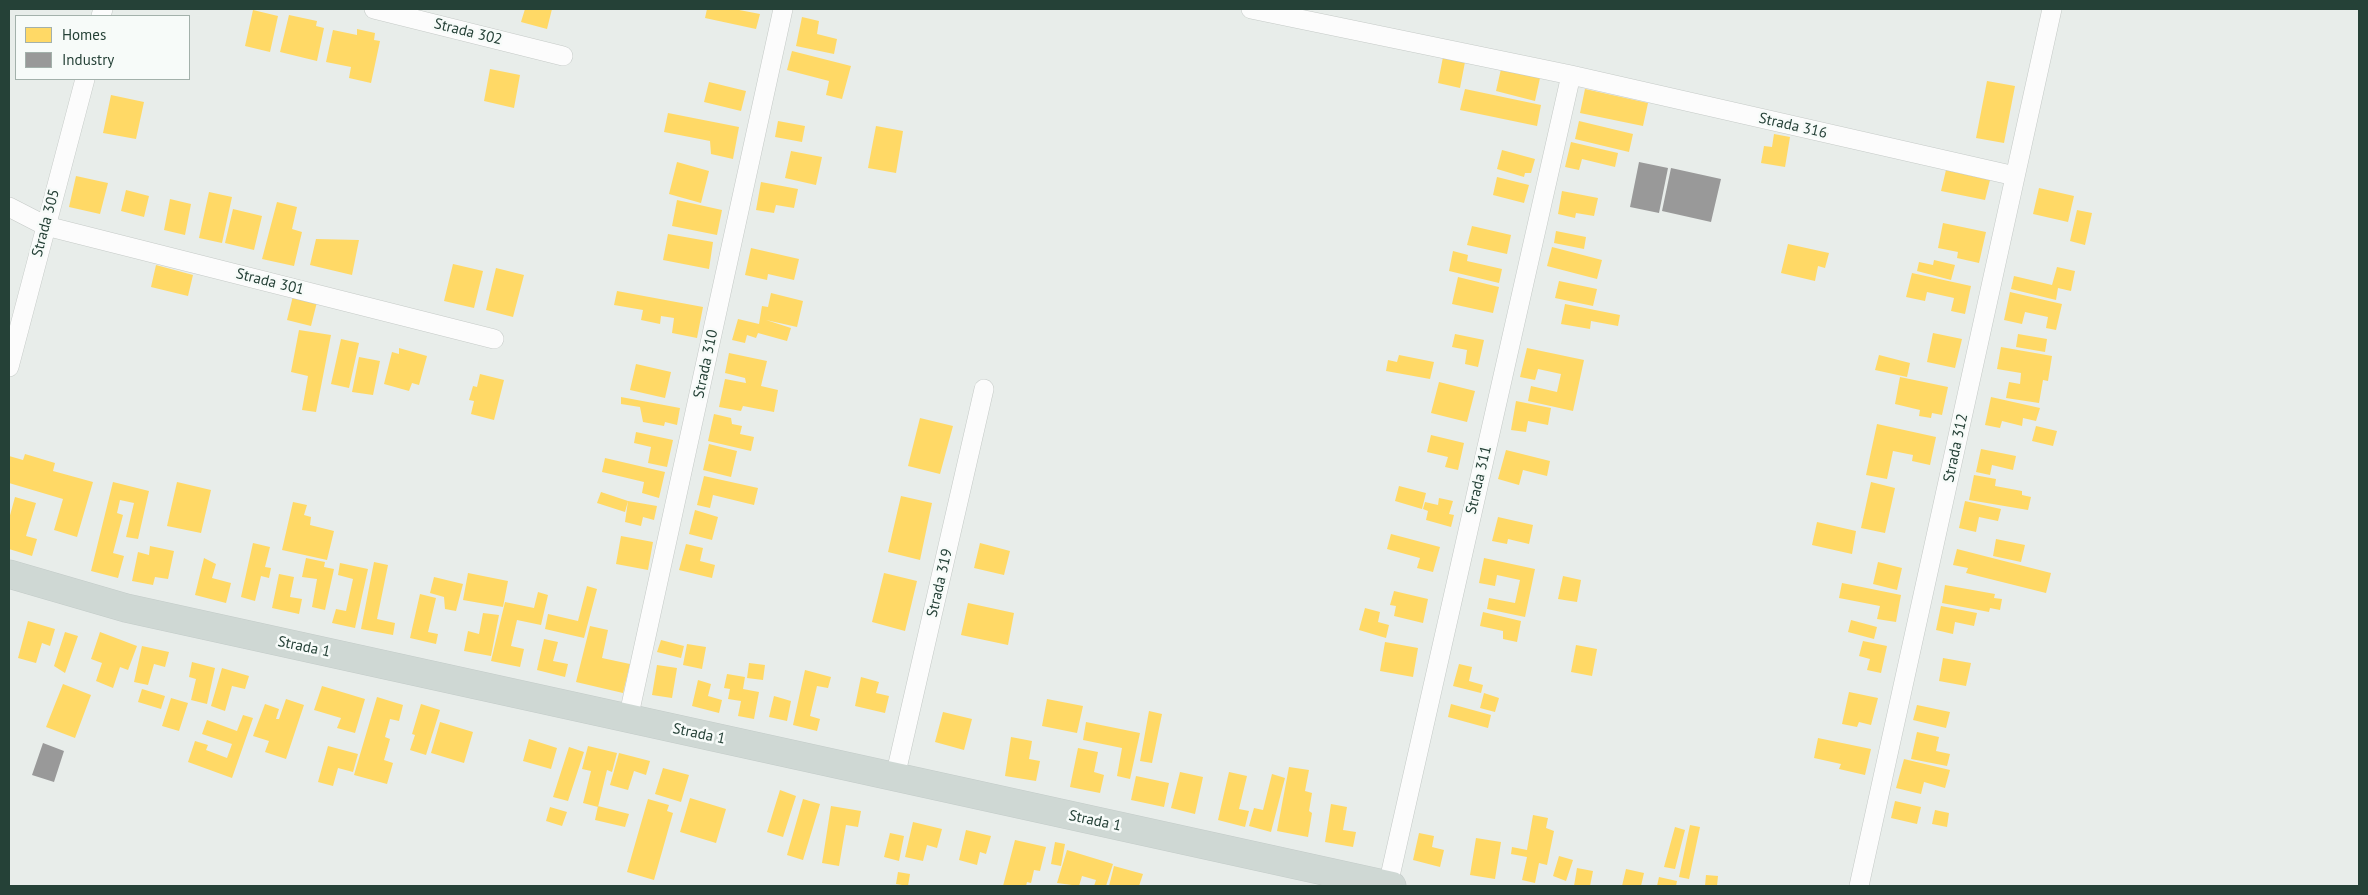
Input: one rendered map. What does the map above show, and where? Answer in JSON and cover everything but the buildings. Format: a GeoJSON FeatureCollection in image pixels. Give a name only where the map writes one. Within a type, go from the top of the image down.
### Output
{"type":"FeatureCollection","features":[{"type":"Feature","properties":{"kind":"main road","name":"Strada 1"},"geometry":{"type":"LineString","coordinates":[[9,574],[126,608],[1390,886]]}},
{"type":"Feature","properties":{"kind":"street","name":"Strada 302"},"geometry":{"type":"LineString","coordinates":[[374,9],[563,56]]}},
{"type":"Feature","properties":{"kind":"street","name":"Strada 310"},"geometry":{"type":"LineString","coordinates":[[628,719],[783,9]]}},
{"type":"Feature","properties":{"kind":"street","name":"Strada 316"},"geometry":{"type":"LineString","coordinates":[[1251,9],[1571,75],[2015,176]]}},
{"type":"Feature","properties":{"kind":"street","name":"Strada 312"},"geometry":{"type":"LineString","coordinates":[[1859,886],[2052,9]]}},
{"type":"Feature","properties":{"kind":"street","name":"Strada 311"},"geometry":{"type":"LineString","coordinates":[[1390,886],[1571,75]]}},
{"type":"Feature","properties":{"kind":"street","name":"Strada 305"},"geometry":{"type":"LineString","coordinates":[[9,367],[85,80]]}},
{"type":"Feature","properties":{"kind":"street","name":"Strada 301"},"geometry":{"type":"LineString","coordinates":[[9,207],[46,226],[494,339]]}},
{"type":"Feature","properties":{"kind":"street","name":"Strada 319"},"geometry":{"type":"LineString","coordinates":[[895,777],[984,389]]}}]}
